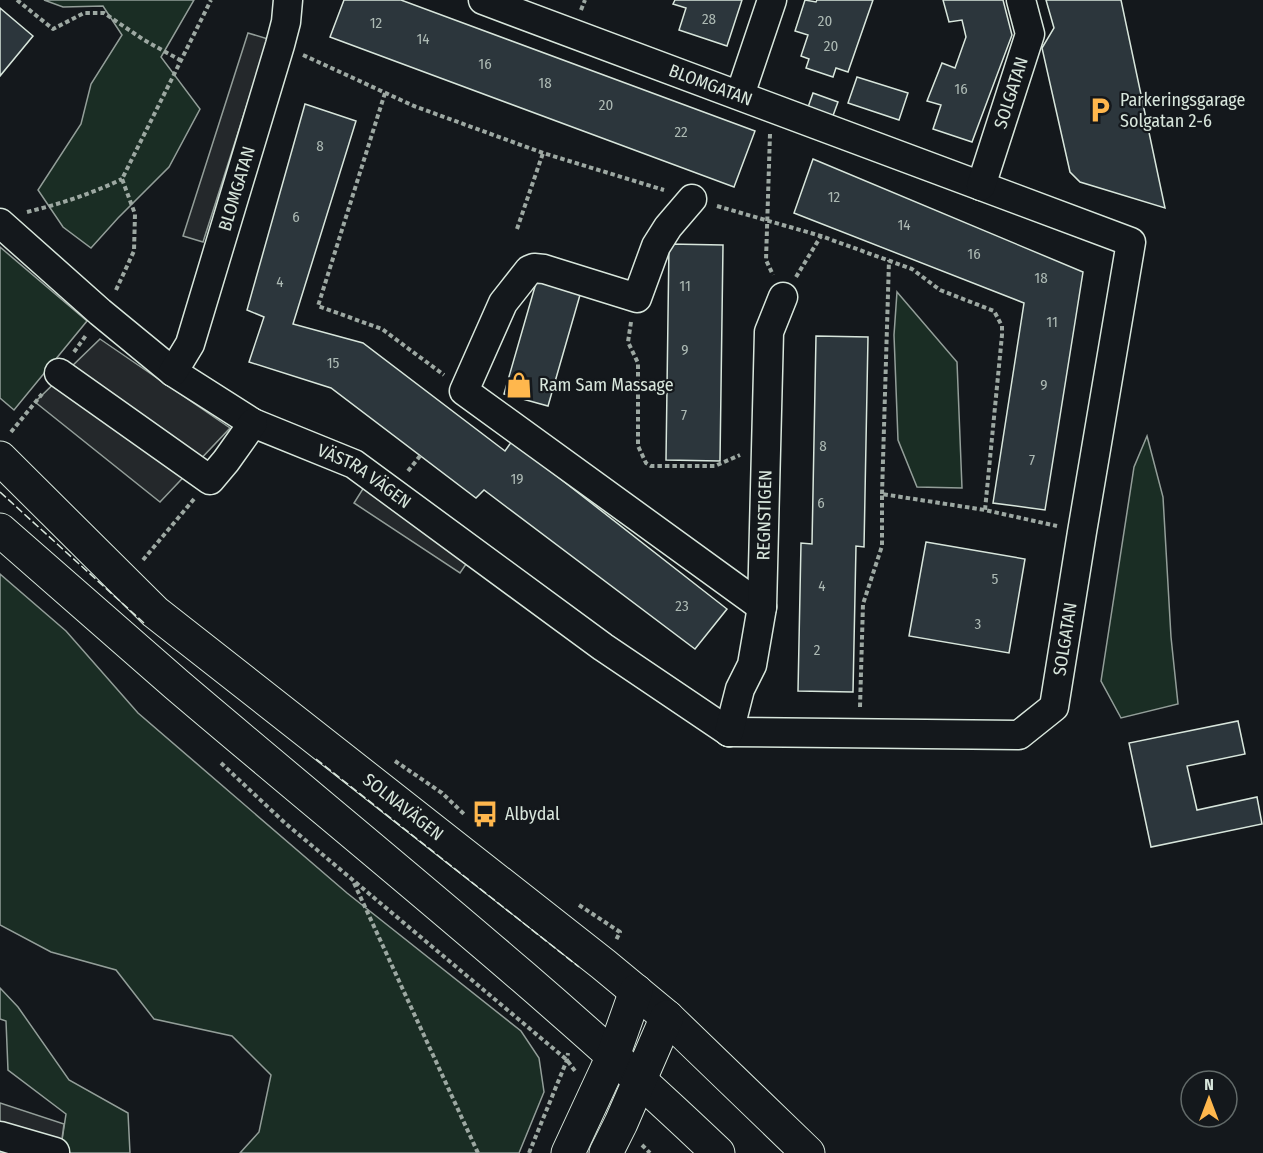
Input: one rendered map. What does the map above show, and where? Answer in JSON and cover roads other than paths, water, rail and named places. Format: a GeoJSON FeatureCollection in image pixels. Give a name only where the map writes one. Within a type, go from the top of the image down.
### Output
{"type":"FeatureCollection","features":[{"type":"Feature","properties":{"kind":"main road","name":"SOLNAVÄGEN"},"geometry":{"type":"LineString","coordinates":[[0,458],[155,612],[636,991],[808,1153]]}},
{"type":"Feature","properties":{"kind":"main road"},"geometry":{"type":"LineString","coordinates":[[0,530],[176,684],[401,872],[640,1079],[718,1153]]}},
{"type":"Feature","properties":{"kind":"main road"},"geometry":{"type":"LineString","coordinates":[[568,1153],[613,1056],[636,991]]}},
{"type":"Feature","properties":{"kind":"main road"},"geometry":{"type":"LineString","coordinates":[[606,1153],[666,1017]]}},
{"type":"Feature","properties":{"kind":"street","name":"BLOMGATAN"},"geometry":{"type":"LineString","coordinates":[[173,372],[190,344],[280,45],[286,22],[288,0]]}},
{"type":"Feature","properties":{"kind":"street"},"geometry":{"type":"LineString","coordinates":[[740,95],[772,0]]}},
{"type":"Feature","properties":{"kind":"street","name":"SOLGATAN"},"geometry":{"type":"LineString","coordinates":[[729,732],[1019,735],[1054,706],[1131,242],[981,186],[1030,34],[1021,0]]}},
{"type":"Feature","properties":{"kind":"street","name":"BLOMGATAN"},"geometry":{"type":"LineString","coordinates":[[489,1],[981,186]]}},
{"type":"Feature","properties":{"kind":"street"},"geometry":{"type":"LineString","coordinates":[[692,199],[668,227],[656,246],[637,298],[544,269],[529,270],[503,303],[464,391],[762,607]]}},
{"type":"Feature","properties":{"kind":"street","name":"VÄSTRA VÄGEN"},"geometry":{"type":"LineString","coordinates":[[4,226],[100,312],[173,372],[253,423],[354,464],[603,647],[729,732]]}},
{"type":"Feature","properties":{"kind":"street","name":"REGNSTIGEN"},"geometry":{"type":"LineString","coordinates":[[729,732],[740,689],[752,665],[762,607],[769,332],[783,297]]}},
{"type":"Feature","properties":{"kind":"street"},"geometry":{"type":"LineString","coordinates":[[59,373],[210,480],[253,423]]}},
{"type":"Feature","properties":{"kind":"street"},"geometry":{"type":"LineString","coordinates":[[0,1136],[56,1152]]}},
{"type":"Feature","properties":{"kind":"place","name":"Parkeringsgarage Solgatan 2-6"},"geometry":{"type":"Point","coordinates":[1100,110]}},
{"type":"Feature","properties":{"kind":"place","name":"Ram Sam Massage"},"geometry":{"type":"Point","coordinates":[519,385]}},
{"type":"Feature","properties":{"kind":"place","name":"Albydal"},"geometry":{"type":"Point","coordinates":[485,814]}}]}
